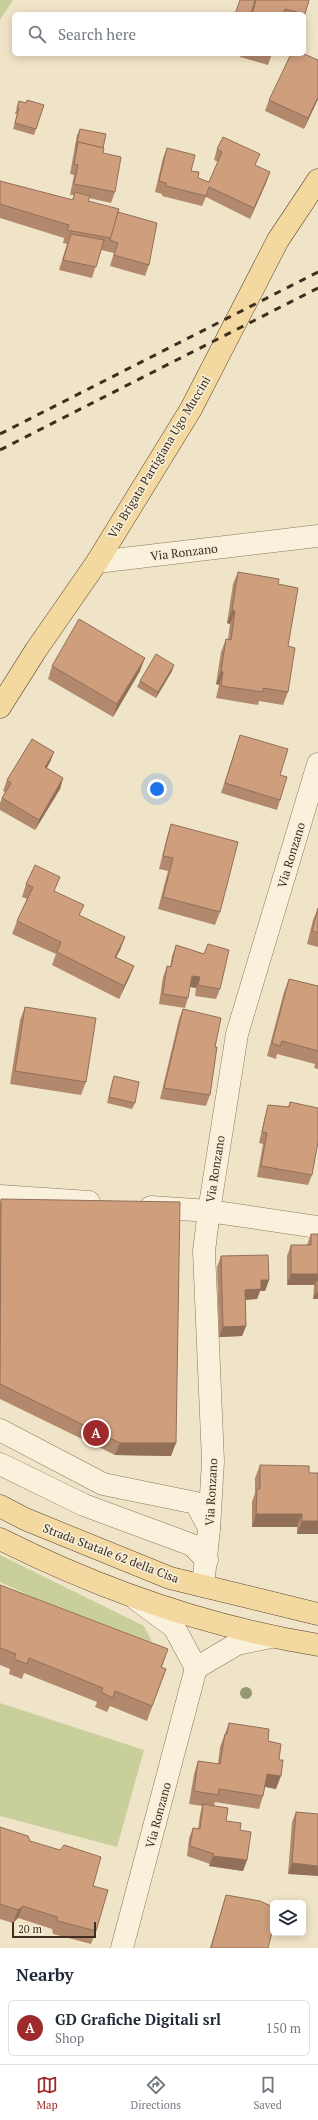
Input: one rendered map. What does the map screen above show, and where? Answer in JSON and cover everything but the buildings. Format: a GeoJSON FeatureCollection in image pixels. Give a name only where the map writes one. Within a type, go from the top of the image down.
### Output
{"type":"FeatureCollection","features":[{"type":"Feature","properties":{"kind":"main road","name":"Via Brigata Partigiana Ugo Muccini"},"geometry":{"type":"LineString","coordinates":[[0,707],[36,650],[97,562],[191,409],[278,240],[318,180]]}},
{"type":"Feature","properties":{"kind":"main road","name":"Strada Statale 62 della Cisa"},"geometry":{"type":"LineString","coordinates":[[0,1506],[25,1520],[170,1578],[318,1614]]}},
{"type":"Feature","properties":{"kind":"main road"},"geometry":{"type":"LineString","coordinates":[[0,1539],[133,1597],[271,1637],[318,1645]]}},
{"type":"Feature","properties":{"kind":"street","name":"Via Ronzano"},"geometry":{"type":"LineString","coordinates":[[97,562],[318,536]]}},
{"type":"Feature","properties":{"kind":"street","name":"Via Ronzano"},"geometry":{"type":"LineString","coordinates":[[204,1586],[210,1529],[213,1461],[204,1251],[209,1211],[237,1034],[318,764]]}},
{"type":"Feature","properties":{"kind":"street"},"geometry":{"type":"LineString","coordinates":[[0,1196],[108,1204]]}},
{"type":"Feature","properties":{"kind":"street"},"geometry":{"type":"LineString","coordinates":[[131,1206],[209,1211],[318,1227]]}},
{"type":"Feature","properties":{"kind":"street"},"geometry":{"type":"LineString","coordinates":[[0,1430],[103,1484],[196,1503],[210,1529]]}},
{"type":"Feature","properties":{"kind":"street"},"geometry":{"type":"LineString","coordinates":[[0,1464],[84,1505],[192,1545],[207,1560]]}},
{"type":"Feature","properties":{"kind":"street"},"geometry":{"type":"LineString","coordinates":[[133,1597],[174,1627],[196,1668],[237,1644],[271,1637]]}},
{"type":"Feature","properties":{"kind":"street","name":"Via Ronzano"},"geometry":{"type":"LineString","coordinates":[[122,1948],[163,1800],[196,1668]]}},
{"type":"Feature","properties":{"kind":"green space"},"geometry":{"type":"Polygon","coordinates":[[[0,0],[13,0],[0,20],[0,0]]]}},
{"type":"Feature","properties":{"kind":"green space"},"geometry":{"type":"Polygon","coordinates":[[[0,1555],[144,1626],[152,1642],[35,1598],[0,1582],[0,1555]]]}},
{"type":"Feature","properties":{"kind":"green space"},"geometry":{"type":"Polygon","coordinates":[[[0,1703],[144,1750],[117,1847],[0,1816],[0,1703]]]}},
{"type":"Feature","properties":{"kind":"railway"},"geometry":{"type":"LineString","coordinates":[[0,434],[318,272]]}},
{"type":"Feature","properties":{"kind":"railway"},"geometry":{"type":"LineString","coordinates":[[0,450],[318,288]]}},
{"type":"Feature","properties":{"kind":"place","name":"GD Grafiche Digitali srl"},"geometry":{"type":"Point","coordinates":[96,1433]}}]}
